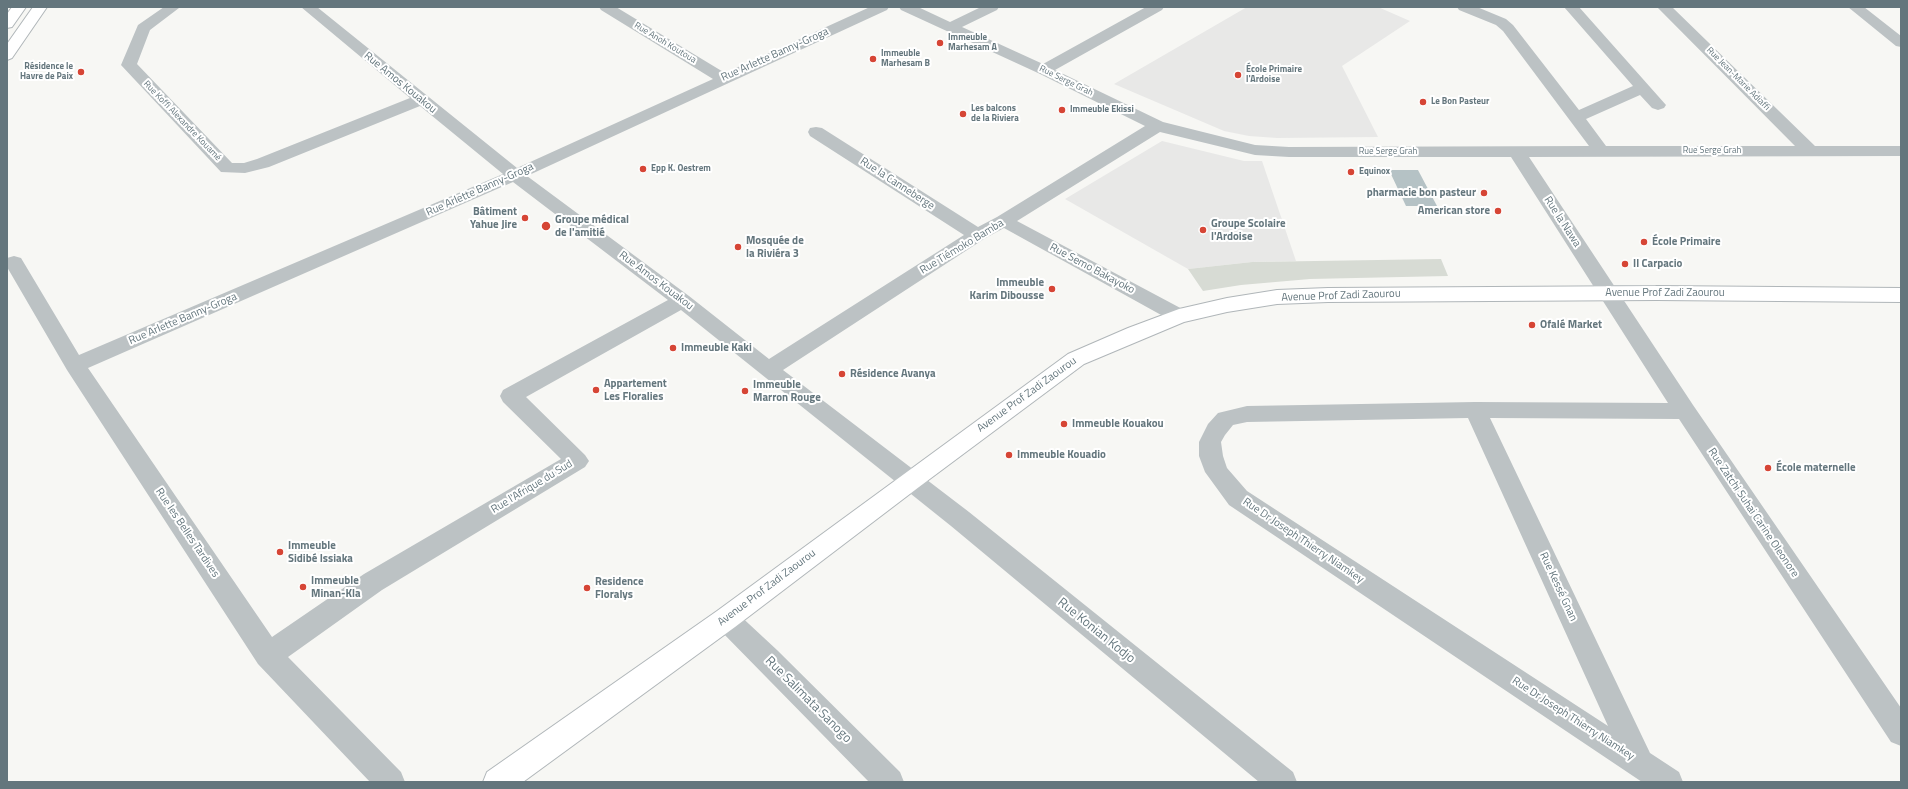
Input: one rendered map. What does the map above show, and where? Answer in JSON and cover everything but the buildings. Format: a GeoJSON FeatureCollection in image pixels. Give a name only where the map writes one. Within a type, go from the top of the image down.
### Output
{"type":"FeatureCollection","features":[{"type":"Feature","properties":{"kind":"main road"},"geometry":{"type":"LineString","coordinates":[[7,24],[19,7]]}},
{"type":"Feature","properties":{"kind":"main road"},"geometry":{"type":"LineString","coordinates":[[7,55],[40,7]]}},
{"type":"Feature","properties":{"kind":"main road","name":"Avenue Prof Zadi Zaourou"},"geometry":{"type":"LineString","coordinates":[[498,782],[726,619],[911,480],[1076,359],[1135,333],[1179,316],[1227,305],[1277,298],[1328,294],[1607,293],[1899,297]]}},
{"type":"Feature","properties":{"kind":"street","name":"Rue Amos Kouakou"},"geometry":{"type":"LineString","coordinates":[[308,7],[420,100],[515,175],[682,301],[768,370],[911,480]]}},
{"type":"Feature","properties":{"kind":"street","name":"Rue Anoh Koutoua"},"geometry":{"type":"LineString","coordinates":[[606,7],[724,79]]}},
{"type":"Feature","properties":{"kind":"street","name":"Rue Arlette Banny-Groga"},"geometry":{"type":"LineString","coordinates":[[75,365],[515,175],[882,7]]}},
{"type":"Feature","properties":{"kind":"street","name":"Rue Serge Grah"},"geometry":{"type":"LineString","coordinates":[[906,7],[1043,70],[1157,126],[1255,150],[1289,152],[1901,151]]}},
{"type":"Feature","properties":{"kind":"street"},"geometry":{"type":"LineString","coordinates":[[950,27],[992,7]]}},
{"type":"Feature","properties":{"kind":"street"},"geometry":{"type":"LineString","coordinates":[[1043,70],[1157,7]]}},
{"type":"Feature","properties":{"kind":"street"},"geometry":{"type":"LineString","coordinates":[[1464,7],[1501,22],[1508,28],[1601,151]]}},
{"type":"Feature","properties":{"kind":"street"},"geometry":{"type":"LineString","coordinates":[[1571,7],[1658,105]]}},
{"type":"Feature","properties":{"kind":"street","name":"Rue Jean-Marie Adiaffi"},"geometry":{"type":"LineString","coordinates":[[1664,7],[1811,152]]}},
{"type":"Feature","properties":{"kind":"street"},"geometry":{"type":"LineString","coordinates":[[1856,7],[1901,43]]}},
{"type":"Feature","properties":{"kind":"street","name":"Rue Koffi Alexandre Kouamé"},"geometry":{"type":"LineString","coordinates":[[172,8],[143,28],[129,65],[227,168],[245,168],[263,163],[420,100]]}},
{"type":"Feature","properties":{"kind":"street"},"geometry":{"type":"LineString","coordinates":[[1575,118],[1642,88]]}},
{"type":"Feature","properties":{"kind":"street","name":"Rue Tiémoko Bamba"},"geometry":{"type":"LineString","coordinates":[[768,370],[977,235],[1004,221],[1157,126]]}},
{"type":"Feature","properties":{"kind":"street","name":"Rue la Canneberge"},"geometry":{"type":"LineString","coordinates":[[816,132],[977,235]]}},
{"type":"Feature","properties":{"kind":"street","name":"Rue la Nawa"},"geometry":{"type":"LineString","coordinates":[[1516,152],[1607,293]]}},
{"type":"Feature","properties":{"kind":"street","name":"Rue Semo Bakayoko"},"geometry":{"type":"LineString","coordinates":[[1004,221],[1179,316]]}},
{"type":"Feature","properties":{"kind":"street","name":"Rue les Belles Tardives"},"geometry":{"type":"LineString","coordinates":[[14,262],[75,365],[268,655],[390,782]]}},
{"type":"Feature","properties":{"kind":"street","name":"Rue Zatchi Suhai Carine Oleonore"},"geometry":{"type":"LineString","coordinates":[[1607,293],[1901,732]]}},
{"type":"Feature","properties":{"kind":"street","name":"Rue l'Afrique du Sud"},"geometry":{"type":"LineString","coordinates":[[268,655],[373,582],[577,461],[511,396],[682,301]]}},
{"type":"Feature","properties":{"kind":"street","name":"Rue Dr Joseph Thierry Niamkey"},"geometry":{"type":"LineString","coordinates":[[1668,782],[1238,498],[1217,472],[1211,456],[1210,442],[1216,430],[1226,419],[1247,414],[1475,410],[1685,411]]}},
{"type":"Feature","properties":{"kind":"street","name":"Rue Kessé Gnan"},"geometry":{"type":"LineString","coordinates":[[1475,410],[1640,764]]}},
{"type":"Feature","properties":{"kind":"street","name":"Rue Konian Kodjo"},"geometry":{"type":"LineString","coordinates":[[911,480],[1282,782]]}},
{"type":"Feature","properties":{"kind":"street","name":"Rue Salimata Sanogo"},"geometry":{"type":"LineString","coordinates":[[726,619],[767,658],[889,782]]}},
{"type":"Feature","properties":{"kind":"shaded area","name":"École Primaire l'Ardoise"},"geometry":{"type":"Polygon","coordinates":[[[1247,7],[1378,7],[1410,21],[1342,66],[1378,137],[1277,138],[1249,136],[1224,131],[1114,84],[1247,7]]]}},
{"type":"Feature","properties":{"kind":"shaded area","name":"Groupe Scolaire l'Ardoise"},"geometry":{"type":"Polygon","coordinates":[[[1162,141],[1244,161],[1262,161],[1296,261],[1252,262],[1188,269],[1065,199],[1162,141]]]}},
{"type":"Feature","properties":{"kind":"shaded area"},"geometry":{"type":"Polygon","coordinates":[[[1389,170],[1418,170],[1437,206],[1406,206],[1389,170]]]}},
{"type":"Feature","properties":{"kind":"shaded area"},"geometry":{"type":"Polygon","coordinates":[[[1441,259],[1448,276],[1310,279],[1241,285],[1203,291],[1188,269],[1252,262],[1441,259]]]}},
{"type":"Feature","properties":{"kind":"place","name":"Immeuble Marhesam A"},"geometry":{"type":"Point","coordinates":[940,43]}},
{"type":"Feature","properties":{"kind":"place","name":"Immeuble Marhesam B"},"geometry":{"type":"Point","coordinates":[873,59]}},
{"type":"Feature","properties":{"kind":"place","name":"Résidence le Havre de Paix"},"geometry":{"type":"Point","coordinates":[81,72]}},
{"type":"Feature","properties":{"kind":"place","name":"École Primaire l'Ardoise"},"geometry":{"type":"Point","coordinates":[1238,75]}},
{"type":"Feature","properties":{"kind":"place","name":"Le Bon Pasteur"},"geometry":{"type":"Point","coordinates":[1423,102]}},
{"type":"Feature","properties":{"kind":"place","name":"Immeuble Ekissi"},"geometry":{"type":"Point","coordinates":[1062,110]}},
{"type":"Feature","properties":{"kind":"place","name":"Les balcons de la Riviera"},"geometry":{"type":"Point","coordinates":[963,114]}},
{"type":"Feature","properties":{"kind":"place","name":"Epp K. Oestrem"},"geometry":{"type":"Point","coordinates":[643,169]}},
{"type":"Feature","properties":{"kind":"place","name":"Equinox"},"geometry":{"type":"Point","coordinates":[1351,172]}},
{"type":"Feature","properties":{"kind":"place","name":"pharmacie bon pasteur"},"geometry":{"type":"Point","coordinates":[1484,193]}},
{"type":"Feature","properties":{"kind":"place","name":"American store"},"geometry":{"type":"Point","coordinates":[1498,211]}},
{"type":"Feature","properties":{"kind":"place","name":"Bâtiment Yahue Jire"},"geometry":{"type":"Point","coordinates":[525,218]}},
{"type":"Feature","properties":{"kind":"place","name":"Groupe médical de l'amitié"},"geometry":{"type":"Point","coordinates":[546,226]}},
{"type":"Feature","properties":{"kind":"place","name":"Groupe Scolaire l'Ardoise"},"geometry":{"type":"Point","coordinates":[1203,230]}},
{"type":"Feature","properties":{"kind":"place","name":"École Primaire"},"geometry":{"type":"Point","coordinates":[1644,242]}},
{"type":"Feature","properties":{"kind":"place","name":"Mosquée de la Riviéra 3"},"geometry":{"type":"Point","coordinates":[738,247]}},
{"type":"Feature","properties":{"kind":"place","name":"Il Carpacio"},"geometry":{"type":"Point","coordinates":[1625,264]}},
{"type":"Feature","properties":{"kind":"place","name":"Immeuble Karim Dibousse"},"geometry":{"type":"Point","coordinates":[1052,289]}},
{"type":"Feature","properties":{"kind":"place","name":"Ofalé Market"},"geometry":{"type":"Point","coordinates":[1532,325]}},
{"type":"Feature","properties":{"kind":"place","name":"Immeuble Kaki"},"geometry":{"type":"Point","coordinates":[673,348]}},
{"type":"Feature","properties":{"kind":"place","name":"Résidence Avanya"},"geometry":{"type":"Point","coordinates":[842,374]}},
{"type":"Feature","properties":{"kind":"place","name":"Appartement Les Floralies"},"geometry":{"type":"Point","coordinates":[596,390]}},
{"type":"Feature","properties":{"kind":"place","name":"Immeuble Marron Rouge"},"geometry":{"type":"Point","coordinates":[745,391]}},
{"type":"Feature","properties":{"kind":"place","name":"Immeuble Kouakou"},"geometry":{"type":"Point","coordinates":[1064,424]}},
{"type":"Feature","properties":{"kind":"place","name":"Immeuble Kouadio"},"geometry":{"type":"Point","coordinates":[1009,455]}},
{"type":"Feature","properties":{"kind":"place","name":"École maternelle"},"geometry":{"type":"Point","coordinates":[1768,468]}},
{"type":"Feature","properties":{"kind":"place","name":"Immeuble Sidibé Issiaka"},"geometry":{"type":"Point","coordinates":[280,552]}},
{"type":"Feature","properties":{"kind":"place","name":"Immeuble Minan-Kla"},"geometry":{"type":"Point","coordinates":[303,587]}},
{"type":"Feature","properties":{"kind":"place","name":"Residence Floralys"},"geometry":{"type":"Point","coordinates":[587,588]}}]}
